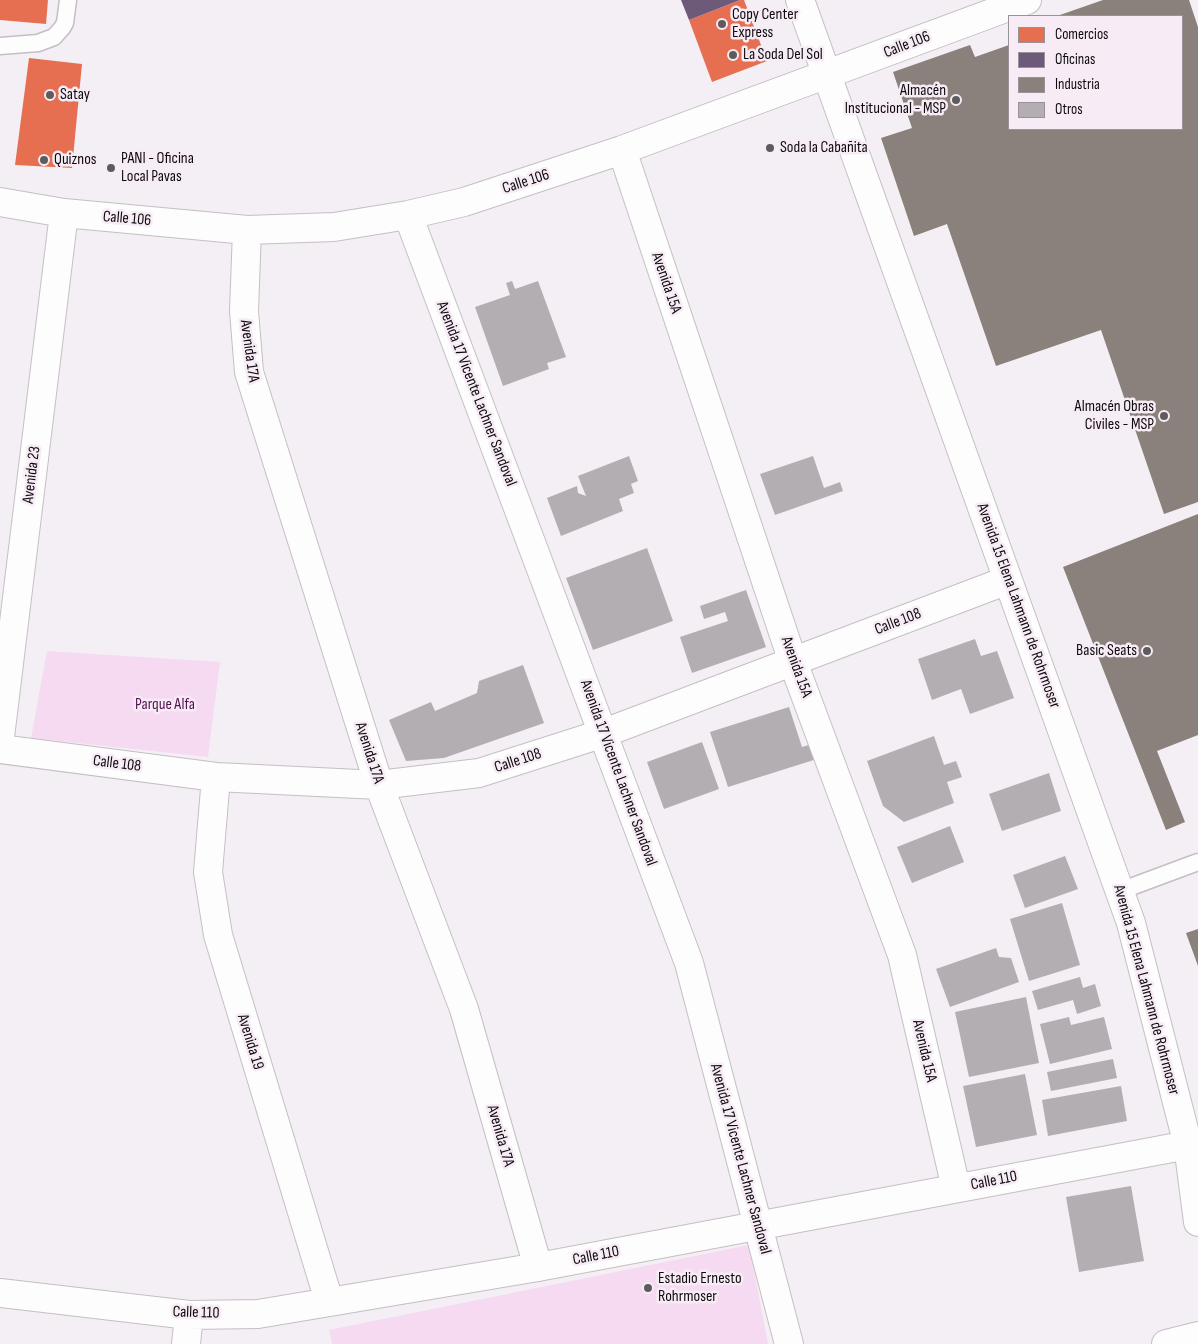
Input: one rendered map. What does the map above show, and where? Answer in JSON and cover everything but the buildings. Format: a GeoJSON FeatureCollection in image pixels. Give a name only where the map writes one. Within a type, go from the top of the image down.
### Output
{"type":"FeatureCollection","features":[{"type":"Feature","properties":{"kind":"street","name":"Avenida 15 Elena Lahmann de Rohrmoser"},"geometry":{"type":"LineString","coordinates":[[800,0],[1131,923],[1188,1145],[1198,1222]]}},
{"type":"Feature","properties":{"kind":"street","name":"Calle 106"},"geometry":{"type":"LineString","coordinates":[[0,202],[64,213],[247,230],[334,227],[408,215],[464,202],[622,150],[1027,0]]}},
{"type":"Feature","properties":{"kind":"street","name":"Avenida 15A"},"geometry":{"type":"LineString","coordinates":[[622,150],[794,662],[902,956],[956,1188]]}},
{"type":"Feature","properties":{"kind":"street","name":"Avenida 23"},"geometry":{"type":"LineString","coordinates":[[0,737],[64,213]]}},
{"type":"Feature","properties":{"kind":"street","name":"Avenida 17 Vicente Lachner Sandoval"},"geometry":{"type":"LineString","coordinates":[[408,215],[689,963],[788,1344]]}},
{"type":"Feature","properties":{"kind":"street","name":"Avenida 17A"},"geometry":{"type":"LineString","coordinates":[[247,230],[244,312],[249,372],[379,785],[464,1009],[538,1267]]}},
{"type":"Feature","properties":{"kind":"street","name":"Calle 108"},"geometry":{"type":"LineString","coordinates":[[0,749],[216,777],[379,785],[479,773],[604,733],[1008,580]]}},
{"type":"Feature","properties":{"kind":"street","name":"Avenida 19"},"geometry":{"type":"LineString","coordinates":[[216,777],[208,872],[218,935],[329,1301]]}},
{"type":"Feature","properties":{"kind":"street","name":"Calle 110"},"geometry":{"type":"LineString","coordinates":[[0,1293],[188,1315],[258,1314],[538,1267],[1188,1145]]}},
{"type":"Feature","properties":{"kind":"street"},"geometry":{"type":"LineString","coordinates":[[186,1344],[188,1315]]}},
{"type":"Feature","properties":{"kind":"street"},"geometry":{"type":"LineString","coordinates":[[1166,1344],[1198,1336]]}},
{"type":"Feature","properties":{"kind":"lane"},"geometry":{"type":"LineString","coordinates":[[0,46],[38,43],[54,37],[65,23],[68,0]]}},
{"type":"Feature","properties":{"kind":"lane"},"geometry":{"type":"LineString","coordinates":[[1120,891],[1198,862]]}},
{"type":"Feature","properties":{"kind":"green space","name":"Parque Alfa"},"geometry":{"type":"Polygon","coordinates":[[[47,651],[220,662],[208,757],[31,738],[47,651]]]}},
{"type":"Feature","properties":{"kind":"green space","name":"Estadio Ernesto Rohrmoser"},"geometry":{"type":"Polygon","coordinates":[[[749,1245],[768,1344],[332,1344],[329,1330],[749,1245]]]}},
{"type":"Feature","properties":{"kind":"place","name":"Copy Center Express"},"geometry":{"type":"Point","coordinates":[722,24]}},
{"type":"Feature","properties":{"kind":"place","name":"La Soda Del Sol"},"geometry":{"type":"Point","coordinates":[733,55]}},
{"type":"Feature","properties":{"kind":"place","name":"Satay"},"geometry":{"type":"Point","coordinates":[50,95]}},
{"type":"Feature","properties":{"kind":"place","name":"Almacén Institucional - MSP"},"geometry":{"type":"Point","coordinates":[956,100]}},
{"type":"Feature","properties":{"kind":"place","name":"Soda la Cabañita"},"geometry":{"type":"Point","coordinates":[770,148]}},
{"type":"Feature","properties":{"kind":"place","name":"Quiznos"},"geometry":{"type":"Point","coordinates":[44,160]}},
{"type":"Feature","properties":{"kind":"place","name":"PANI - Oficina Local Pavas"},"geometry":{"type":"Point","coordinates":[111,168]}},
{"type":"Feature","properties":{"kind":"place","name":"Almacén Obras Civiles - MSP"},"geometry":{"type":"Point","coordinates":[1164,416]}},
{"type":"Feature","properties":{"kind":"place","name":"Basic Seats"},"geometry":{"type":"Point","coordinates":[1147,651]}},
{"type":"Feature","properties":{"kind":"place","name":"Estadio Ernesto Rohrmoser"},"geometry":{"type":"Point","coordinates":[648,1288]}}]}
